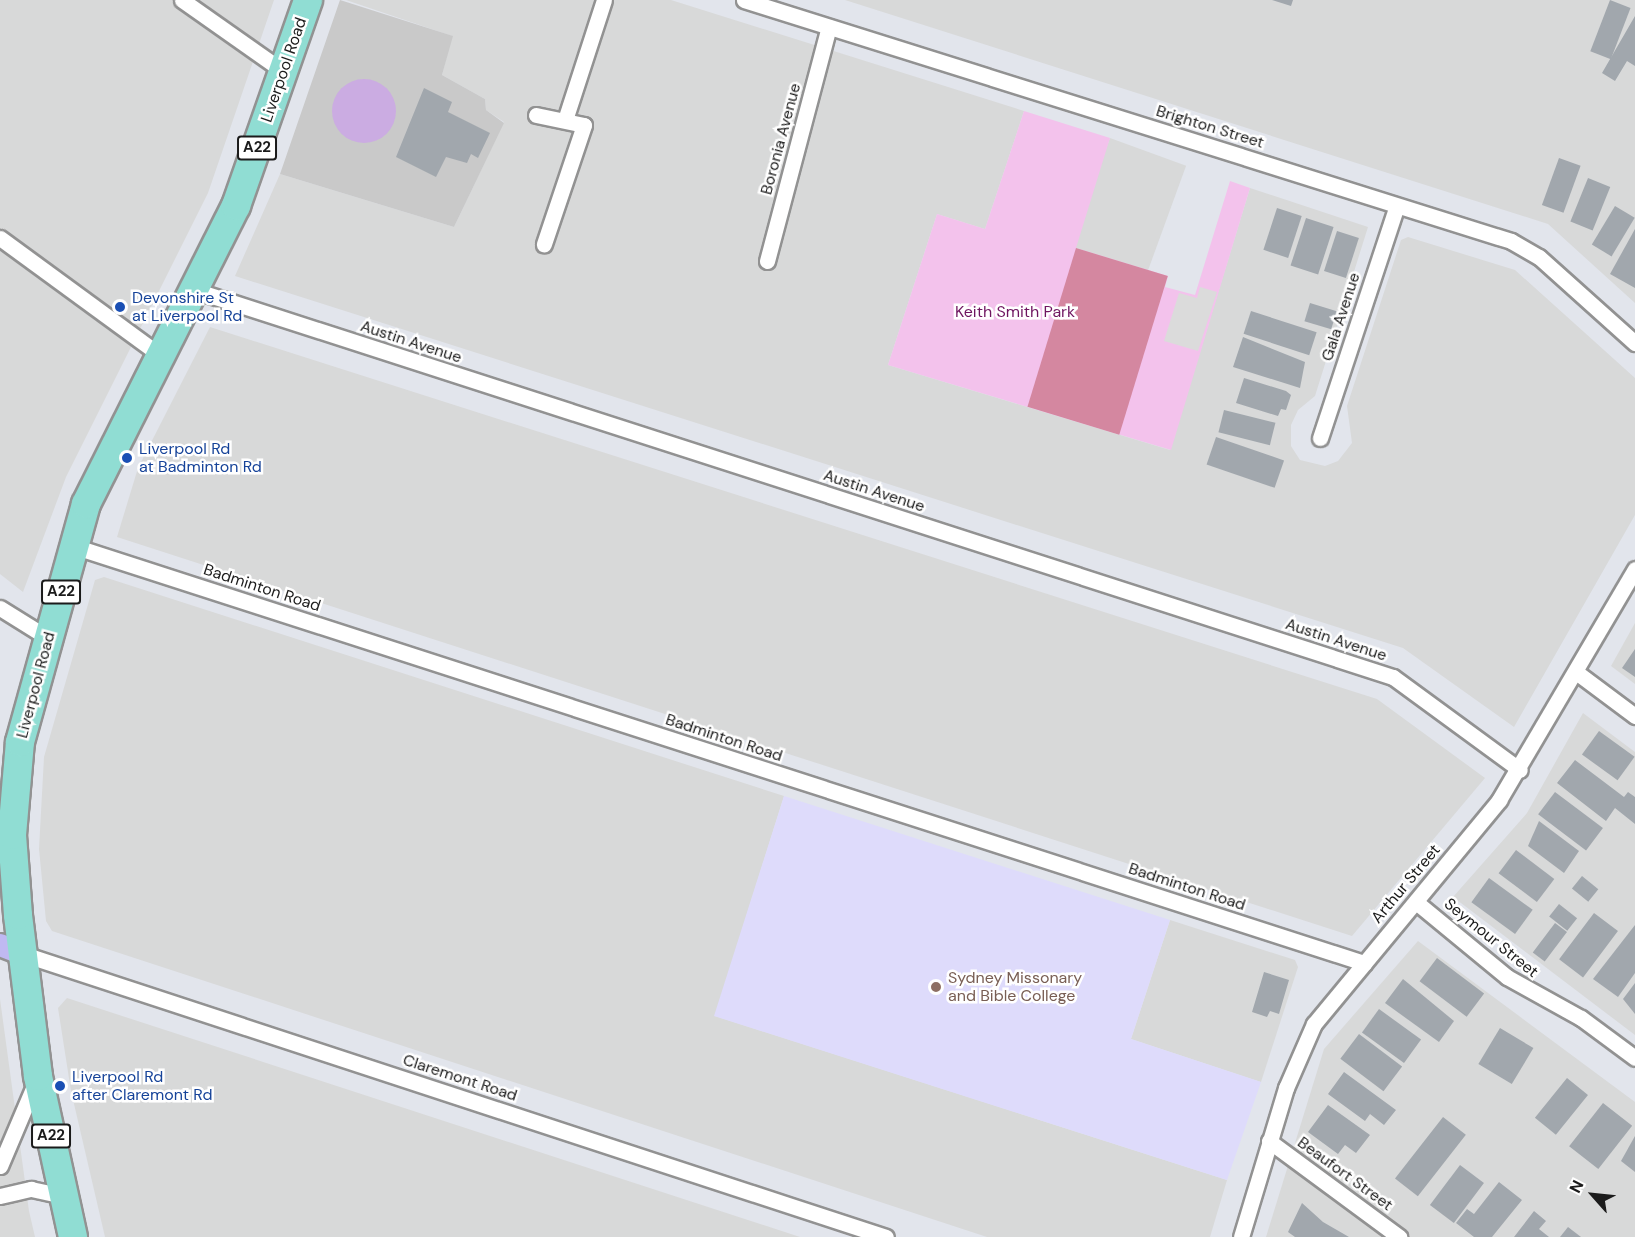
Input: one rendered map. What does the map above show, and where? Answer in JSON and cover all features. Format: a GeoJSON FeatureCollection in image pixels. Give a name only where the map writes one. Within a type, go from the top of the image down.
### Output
{"type":"FeatureCollection","features":[{"type":"Feature","properties":{"kind":"highway","name":"Liverpool Road"},"geometry":{"type":"LineString","coordinates":[[73,1237],[11,950],[15,765],[73,546],[97,479],[236,206],[308,0]]}},
{"type":"Feature","properties":{"kind":"street"},"geometry":{"type":"LineString","coordinates":[[182,0],[283,71]]}},
{"type":"Feature","properties":{"kind":"street"},"geometry":{"type":"LineString","coordinates":[[564,120],[604,0]]}},
{"type":"Feature","properties":{"kind":"street","name":"Brighton Street"},"geometry":{"type":"LineString","coordinates":[[744,0],[1528,249],[1635,343]]}},
{"type":"Feature","properties":{"kind":"street","name":"Boronia Avenue"},"geometry":{"type":"LineString","coordinates":[[768,261],[829,27]]}},
{"type":"Feature","properties":{"kind":"street"},"geometry":{"type":"LineString","coordinates":[[536,115],[584,124],[544,244]]}},
{"type":"Feature","properties":{"kind":"street","name":"Gala Avenue"},"geometry":{"type":"LineString","coordinates":[[1320,438],[1396,208]]}},
{"type":"Feature","properties":{"kind":"street"},"geometry":{"type":"LineString","coordinates":[[0,238],[161,356]]}},
{"type":"Feature","properties":{"kind":"street","name":"Austin Avenue"},"geometry":{"type":"LineString","coordinates":[[194,290],[1393,677],[1520,770]]}},
{"type":"Feature","properties":{"kind":"street","name":"Badminton Road"},"geometry":{"type":"LineString","coordinates":[[73,546],[1364,963]]}},
{"type":"Feature","properties":{"kind":"street","name":"Arthur Street"},"geometry":{"type":"LineString","coordinates":[[1241,1237],[1300,1047],[1364,963],[1416,902],[1520,770],[1635,569]]}},
{"type":"Feature","properties":{"kind":"street"},"geometry":{"type":"LineString","coordinates":[[0,608],[48,638]]}},
{"type":"Feature","properties":{"kind":"street"},"geometry":{"type":"LineString","coordinates":[[1576,672],[1635,716]]}},
{"type":"Feature","properties":{"kind":"street","name":"Seymour Street"},"geometry":{"type":"LineString","coordinates":[[1416,902],[1507,977],[1581,1018],[1635,1058]]}},
{"type":"Feature","properties":{"kind":"street","name":"Claremont Road"},"geometry":{"type":"LineString","coordinates":[[11,950],[886,1237]]}},
{"type":"Feature","properties":{"kind":"street"},"geometry":{"type":"LineString","coordinates":[[0,1166],[38,1076]]}},
{"type":"Feature","properties":{"kind":"street","name":"Beaufort Street"},"geometry":{"type":"LineString","coordinates":[[1269,1142],[1399,1237]]}},
{"type":"Feature","properties":{"kind":"street"},"geometry":{"type":"LineString","coordinates":[[0,1196],[31,1189],[64,1196]]}},
{"type":"Feature","properties":{"kind":"shaded area"},"geometry":{"type":"Polygon","coordinates":[[[0,0],[274,0],[208,193],[66,477],[23,592],[0,574],[0,0]]]}},
{"type":"Feature","properties":{"kind":"shaded area"},"geometry":{"type":"Polygon","coordinates":[[[340,0],[453,36],[442,75],[485,99],[486,110],[504,123],[454,227],[280,174],[340,0]]]}},
{"type":"Feature","properties":{"kind":"shaded area"},"geometry":{"type":"Polygon","coordinates":[[[346,0],[671,0],[1024,111],[985,229],[937,214],[888,365],[1170,450],[1250,188],[1368,227],[1315,396],[1298,410],[1291,425],[1291,446],[1300,460],[1325,466],[1338,461],[1352,443],[1347,406],[1401,240],[1408,237],[1515,270],[1635,378],[1635,515],[1514,727],[1403,648],[235,276],[280,174],[454,227],[504,122],[486,110],[485,99],[442,75],[452,36],[346,0]]]}},
{"type":"Feature","properties":{"kind":"shaded area"},"geometry":{"type":"Polygon","coordinates":[[[845,0],[1635,0],[1635,303],[1548,224],[845,0]]]}},
{"type":"Feature","properties":{"kind":"shaded area"},"geometry":{"type":"Polygon","coordinates":[[[364,79],[382,85],[390,93],[396,111],[390,129],[382,137],[364,143],[346,137],[338,129],[332,111],[338,93],[346,85],[364,79]]]}},
{"type":"Feature","properties":{"kind":"shaded area"},"geometry":{"type":"Polygon","coordinates":[[[1110,138],[1186,166],[1147,274],[1071,246],[1110,138]]]}},
{"type":"Feature","properties":{"kind":"shaded area"},"geometry":{"type":"Polygon","coordinates":[[[1076,248],[1168,276],[1119,435],[1027,407],[1076,248]]]}},
{"type":"Feature","properties":{"kind":"shaded area"},"geometry":{"type":"Polygon","coordinates":[[[1200,287],[1217,292],[1198,351],[1164,341],[1179,293],[1197,298],[1200,287]]]}},
{"type":"Feature","properties":{"kind":"shaded area"},"geometry":{"type":"Polygon","coordinates":[[[210,327],[1377,699],[1485,778],[1352,936],[117,537],[138,468],[210,327]]]}},
{"type":"Feature","properties":{"kind":"shaded area"},"geometry":{"type":"Polygon","coordinates":[[[104,577],[784,796],[715,1016],[1227,1180],[1210,1237],[987,1237],[52,931],[46,921],[39,849],[44,757],[95,580],[104,577]]]}},
{"type":"Feature","properties":{"kind":"shaded area"},"geometry":{"type":"Polygon","coordinates":[[[1635,623],[1635,684],[1611,666],[1635,623]]]}},
{"type":"Feature","properties":{"kind":"shaded area"},"geometry":{"type":"Polygon","coordinates":[[[1583,713],[1635,752],[1635,1035],[1453,897],[1527,813],[1583,713]]]}},
{"type":"Feature","properties":{"kind":"shaded area","name":"Sydney Missonary and Bible College"},"geometry":{"type":"Polygon","coordinates":[[[784,796],[1170,920],[1131,1039],[1261,1082],[1227,1180],[714,1016],[784,796]]]}},
{"type":"Feature","properties":{"kind":"shaded area"},"geometry":{"type":"Polygon","coordinates":[[[1170,920],[1295,960],[1298,967],[1261,1082],[1131,1039],[1170,920]]]}},
{"type":"Feature","properties":{"kind":"shaded area"},"geometry":{"type":"Polygon","coordinates":[[[1418,941],[1635,1102],[1635,1237],[1266,1237],[1324,1049],[1418,941]]]}},
{"type":"Feature","properties":{"kind":"shaded area"},"geometry":{"type":"Polygon","coordinates":[[[67,998],[800,1237],[105,1237],[71,1091],[58,1008],[67,998]]]}},
{"type":"Feature","properties":{"kind":"shaded area"},"geometry":{"type":"Polygon","coordinates":[[[0,999],[29,1211],[35,1237],[0,1237],[0,999]]]}},
{"type":"Feature","properties":{"kind":"green space","name":"Keith Smith Park"},"geometry":{"type":"Polygon","coordinates":[[[1024,111],[1110,138],[1076,248],[1168,276],[1165,287],[1195,295],[1230,181],[1250,188],[1171,450],[888,365],[937,214],[985,229],[1024,111]]]}},
{"type":"Feature","properties":{"kind":"building"},"geometry":{"type":"Polygon","coordinates":[[[1272,0],[1293,0],[1291,6],[1272,0]]]}},
{"type":"Feature","properties":{"kind":"building"},"geometry":{"type":"Polygon","coordinates":[[[1610,0],[1631,8],[1611,59],[1590,51],[1610,0]]]}},
{"type":"Feature","properties":{"kind":"building"},"geometry":{"type":"Polygon","coordinates":[[[1635,16],[1635,66],[1627,61],[1615,81],[1602,73],[1635,16]]]}},
{"type":"Feature","properties":{"kind":"building"},"geometry":{"type":"Polygon","coordinates":[[[424,88],[452,102],[448,112],[490,133],[478,158],[471,154],[467,163],[446,157],[436,177],[396,157],[424,88]]]}},
{"type":"Feature","properties":{"kind":"building"},"geometry":{"type":"Polygon","coordinates":[[[1559,158],[1581,166],[1564,213],[1542,205],[1559,158]]]}},
{"type":"Feature","properties":{"kind":"building"},"geometry":{"type":"Polygon","coordinates":[[[1588,178],[1610,187],[1593,231],[1570,222],[1588,178]]]}},
{"type":"Feature","properties":{"kind":"building"},"geometry":{"type":"Polygon","coordinates":[[[1615,206],[1635,218],[1612,256],[1592,245],[1615,206]]]}},
{"type":"Feature","properties":{"kind":"building"},"geometry":{"type":"Polygon","coordinates":[[[1277,208],[1302,216],[1288,258],[1263,250],[1277,208]]]}},
{"type":"Feature","properties":{"kind":"building"},"geometry":{"type":"Polygon","coordinates":[[[1306,218],[1334,227],[1318,275],[1291,266],[1306,218]]]}},
{"type":"Feature","properties":{"kind":"building"},"geometry":{"type":"Polygon","coordinates":[[[1635,229],[1635,288],[1610,274],[1635,229]]]}},
{"type":"Feature","properties":{"kind":"building"},"geometry":{"type":"Polygon","coordinates":[[[1337,231],[1359,238],[1346,278],[1324,271],[1337,231]]]}},
{"type":"Feature","properties":{"kind":"building"},"geometry":{"type":"Polygon","coordinates":[[[1310,303],[1337,311],[1331,329],[1304,321],[1310,303]]]}},
{"type":"Feature","properties":{"kind":"building"},"geometry":{"type":"Polygon","coordinates":[[[1251,311],[1317,332],[1309,355],[1244,334],[1251,311]]]}},
{"type":"Feature","properties":{"kind":"building"},"geometry":{"type":"Polygon","coordinates":[[[1243,337],[1305,362],[1300,388],[1233,367],[1243,337]]]}},
{"type":"Feature","properties":{"kind":"building"},"geometry":{"type":"Polygon","coordinates":[[[1244,378],[1286,391],[1291,395],[1286,410],[1281,409],[1278,416],[1236,403],[1244,378]]]}},
{"type":"Feature","properties":{"kind":"building"},"geometry":{"type":"Polygon","coordinates":[[[1224,410],[1275,423],[1270,445],[1218,432],[1224,410]]]}},
{"type":"Feature","properties":{"kind":"building"},"geometry":{"type":"Polygon","coordinates":[[[1216,437],[1284,460],[1275,488],[1207,464],[1216,437]]]}},
{"type":"Feature","properties":{"kind":"building"},"geometry":{"type":"Polygon","coordinates":[[[1635,649],[1635,677],[1622,668],[1635,649]]]}},
{"type":"Feature","properties":{"kind":"building"},"geometry":{"type":"Polygon","coordinates":[[[1599,731],[1635,757],[1618,780],[1582,754],[1599,731]]]}},
{"type":"Feature","properties":{"kind":"building"},"geometry":{"type":"Polygon","coordinates":[[[1575,760],[1624,797],[1628,792],[1635,797],[1635,824],[1615,808],[1606,821],[1557,783],[1575,760]]]}},
{"type":"Feature","properties":{"kind":"building"},"geometry":{"type":"Polygon","coordinates":[[[1555,792],[1603,828],[1586,850],[1538,814],[1555,792]]]}},
{"type":"Feature","properties":{"kind":"building"},"geometry":{"type":"Polygon","coordinates":[[[1539,821],[1579,851],[1564,873],[1528,846],[1539,821]]]}},
{"type":"Feature","properties":{"kind":"building"},"geometry":{"type":"Polygon","coordinates":[[[1516,850],[1554,879],[1537,902],[1499,873],[1516,850]]]}},
{"type":"Feature","properties":{"kind":"building"},"geometry":{"type":"Polygon","coordinates":[[[1582,876],[1598,889],[1588,902],[1572,888],[1582,876]]]}},
{"type":"Feature","properties":{"kind":"building"},"geometry":{"type":"Polygon","coordinates":[[[1489,878],[1533,910],[1515,934],[1471,902],[1489,878]]]}},
{"type":"Feature","properties":{"kind":"building"},"geometry":{"type":"Polygon","coordinates":[[[1559,904],[1577,918],[1567,931],[1549,917],[1559,904]]]}},
{"type":"Feature","properties":{"kind":"building"},"geometry":{"type":"Polygon","coordinates":[[[1594,913],[1618,931],[1583,977],[1559,959],[1594,913]]]}},
{"type":"Feature","properties":{"kind":"building"},"geometry":{"type":"Polygon","coordinates":[[[1555,923],[1567,932],[1545,962],[1533,953],[1555,923]]]}},
{"type":"Feature","properties":{"kind":"building"},"geometry":{"type":"Polygon","coordinates":[[[1635,925],[1635,973],[1618,997],[1593,979],[1635,925]]]}},
{"type":"Feature","properties":{"kind":"building"},"geometry":{"type":"Polygon","coordinates":[[[1437,958],[1484,994],[1467,1017],[1420,981],[1437,958]]]}},
{"type":"Feature","properties":{"kind":"building"},"geometry":{"type":"Polygon","coordinates":[[[1264,972],[1289,980],[1279,1014],[1270,1011],[1267,1017],[1252,1012],[1264,972]]]}},
{"type":"Feature","properties":{"kind":"building"},"geometry":{"type":"Polygon","coordinates":[[[1403,979],[1454,1021],[1439,1042],[1385,1003],[1403,979]]]}},
{"type":"Feature","properties":{"kind":"building"},"geometry":{"type":"Polygon","coordinates":[[[1635,983],[1635,1014],[1623,999],[1635,983]]]}},
{"type":"Feature","properties":{"kind":"building"},"geometry":{"type":"Polygon","coordinates":[[[1379,1009],[1421,1040],[1404,1063],[1362,1032],[1379,1009]]]}},
{"type":"Feature","properties":{"kind":"building"},"geometry":{"type":"Polygon","coordinates":[[[1500,1028],[1533,1048],[1512,1084],[1478,1064],[1500,1028]]]}},
{"type":"Feature","properties":{"kind":"building"},"geometry":{"type":"Polygon","coordinates":[[[1359,1034],[1402,1066],[1383,1091],[1340,1059],[1359,1034]]]}},
{"type":"Feature","properties":{"kind":"building"},"geometry":{"type":"Polygon","coordinates":[[[1344,1072],[1396,1110],[1384,1125],[1370,1114],[1365,1121],[1328,1094],[1344,1072]]]}},
{"type":"Feature","properties":{"kind":"building"},"geometry":{"type":"Polygon","coordinates":[[[1567,1078],[1588,1095],[1556,1135],[1535,1118],[1567,1078]]]}},
{"type":"Feature","properties":{"kind":"building"},"geometry":{"type":"Polygon","coordinates":[[[1603,1103],[1632,1126],[1598,1169],[1569,1146],[1603,1103]]]}},
{"type":"Feature","properties":{"kind":"building"},"geometry":{"type":"Polygon","coordinates":[[[1328,1105],[1370,1135],[1356,1153],[1345,1145],[1338,1154],[1308,1132],[1328,1105]]]}},
{"type":"Feature","properties":{"kind":"building"},"geometry":{"type":"Polygon","coordinates":[[[1443,1117],[1466,1135],[1418,1196],[1395,1178],[1443,1117]]]}},
{"type":"Feature","properties":{"kind":"building"},"geometry":{"type":"Polygon","coordinates":[[[1635,1136],[1635,1172],[1621,1161],[1635,1136]]]}},
{"type":"Feature","properties":{"kind":"building"},"geometry":{"type":"Polygon","coordinates":[[[1460,1165],[1484,1183],[1454,1223],[1430,1205],[1460,1165]]]}},
{"type":"Feature","properties":{"kind":"building"},"geometry":{"type":"Polygon","coordinates":[[[1499,1182],[1522,1200],[1492,1237],[1474,1237],[1456,1223],[1467,1209],[1474,1214],[1499,1182]]]}},
{"type":"Feature","properties":{"kind":"building"},"geometry":{"type":"Polygon","coordinates":[[[1302,1203],[1323,1222],[1349,1237],[1295,1237],[1288,1232],[1302,1203]]]}},
{"type":"Feature","properties":{"kind":"building"},"geometry":{"type":"Polygon","coordinates":[[[1534,1211],[1546,1221],[1539,1229],[1549,1237],[1514,1237],[1534,1211]]]}},
{"type":"Feature","properties":{"kind":"building"},"geometry":{"type":"Polygon","coordinates":[[[1568,1227],[1581,1237],[1560,1237],[1568,1227]]]}},
{"type":"Feature","properties":{"kind":"place","name":"Devonshire St at Liverpool Rd"},"geometry":{"type":"Point","coordinates":[120,307]}},
{"type":"Feature","properties":{"kind":"place","name":"Liverpool Rd at Badminton Rd"},"geometry":{"type":"Point","coordinates":[127,458]}},
{"type":"Feature","properties":{"kind":"place","name":"Sydney Missonary and Bible College"},"geometry":{"type":"Point","coordinates":[936,987]}},
{"type":"Feature","properties":{"kind":"place","name":"Liverpool Rd after Claremont Rd"},"geometry":{"type":"Point","coordinates":[60,1086]}}]}
